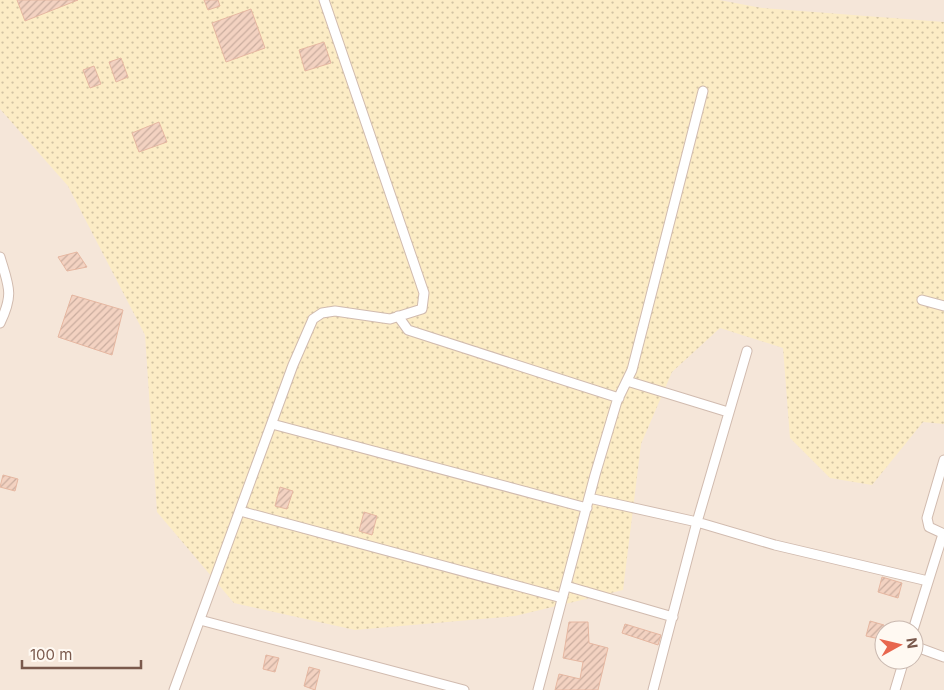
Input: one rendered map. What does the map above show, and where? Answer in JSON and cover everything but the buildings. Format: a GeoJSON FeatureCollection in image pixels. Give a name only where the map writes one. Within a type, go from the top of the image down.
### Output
{"type":"FeatureCollection","features":[{"type":"Feature","properties":{"kind":"street"},"geometry":{"type":"LineString","coordinates":[[174,690],[313,318],[322,313],[335,311],[390,319],[422,309],[424,293],[324,0]]}},
{"type":"Feature","properties":{"kind":"street"},"geometry":{"type":"LineString","coordinates":[[538,690],[589,498],[618,398],[632,370],[703,91]]}},
{"type":"Feature","properties":{"kind":"street"},"geometry":{"type":"LineString","coordinates":[[0,257],[8,285],[9,304],[0,323]]}},
{"type":"Feature","properties":{"kind":"street"},"geometry":{"type":"LineString","coordinates":[[922,300],[944,306]]}},
{"type":"Feature","properties":{"kind":"street"},"geometry":{"type":"LineString","coordinates":[[398,316],[408,330],[618,398]]}},
{"type":"Feature","properties":{"kind":"street"},"geometry":{"type":"LineString","coordinates":[[653,690],[697,522],[747,351]]}},
{"type":"Feature","properties":{"kind":"street"},"geometry":{"type":"LineString","coordinates":[[627,380],[728,412]]}},
{"type":"Feature","properties":{"kind":"street"},"geometry":{"type":"LineString","coordinates":[[272,424],[587,508]]}},
{"type":"Feature","properties":{"kind":"street"},"geometry":{"type":"LineString","coordinates":[[916,620],[944,534],[929,526],[927,518],[944,460]]}},
{"type":"Feature","properties":{"kind":"street"},"geometry":{"type":"LineString","coordinates":[[589,498],[697,522],[775,545],[928,581]]}},
{"type":"Feature","properties":{"kind":"street"},"geometry":{"type":"LineString","coordinates":[[240,511],[562,598]]}},
{"type":"Feature","properties":{"kind":"street"},"geometry":{"type":"LineString","coordinates":[[566,586],[673,618]]}},
{"type":"Feature","properties":{"kind":"street"},"geometry":{"type":"LineString","coordinates":[[200,620],[464,690]]}},
{"type":"Feature","properties":{"kind":"street"},"geometry":{"type":"LineString","coordinates":[[924,650],[944,657]]}},
{"type":"Feature","properties":{"kind":"street"},"geometry":{"type":"LineString","coordinates":[[895,690],[901,670]]}},
{"type":"Feature","properties":{"kind":"shaded area"},"geometry":{"type":"Polygon","coordinates":[[[0,0],[944,0],[944,690],[0,690],[0,0]]]}},
{"type":"Feature","properties":{"kind":"sand"},"geometry":{"type":"Polygon","coordinates":[[[0,0],[719,0],[762,8],[944,22],[944,424],[923,422],[872,485],[830,478],[790,438],[783,348],[720,328],[672,372],[641,444],[623,590],[515,616],[355,630],[234,603],[157,512],[145,335],[68,186],[0,109],[0,0]]]}}]}
